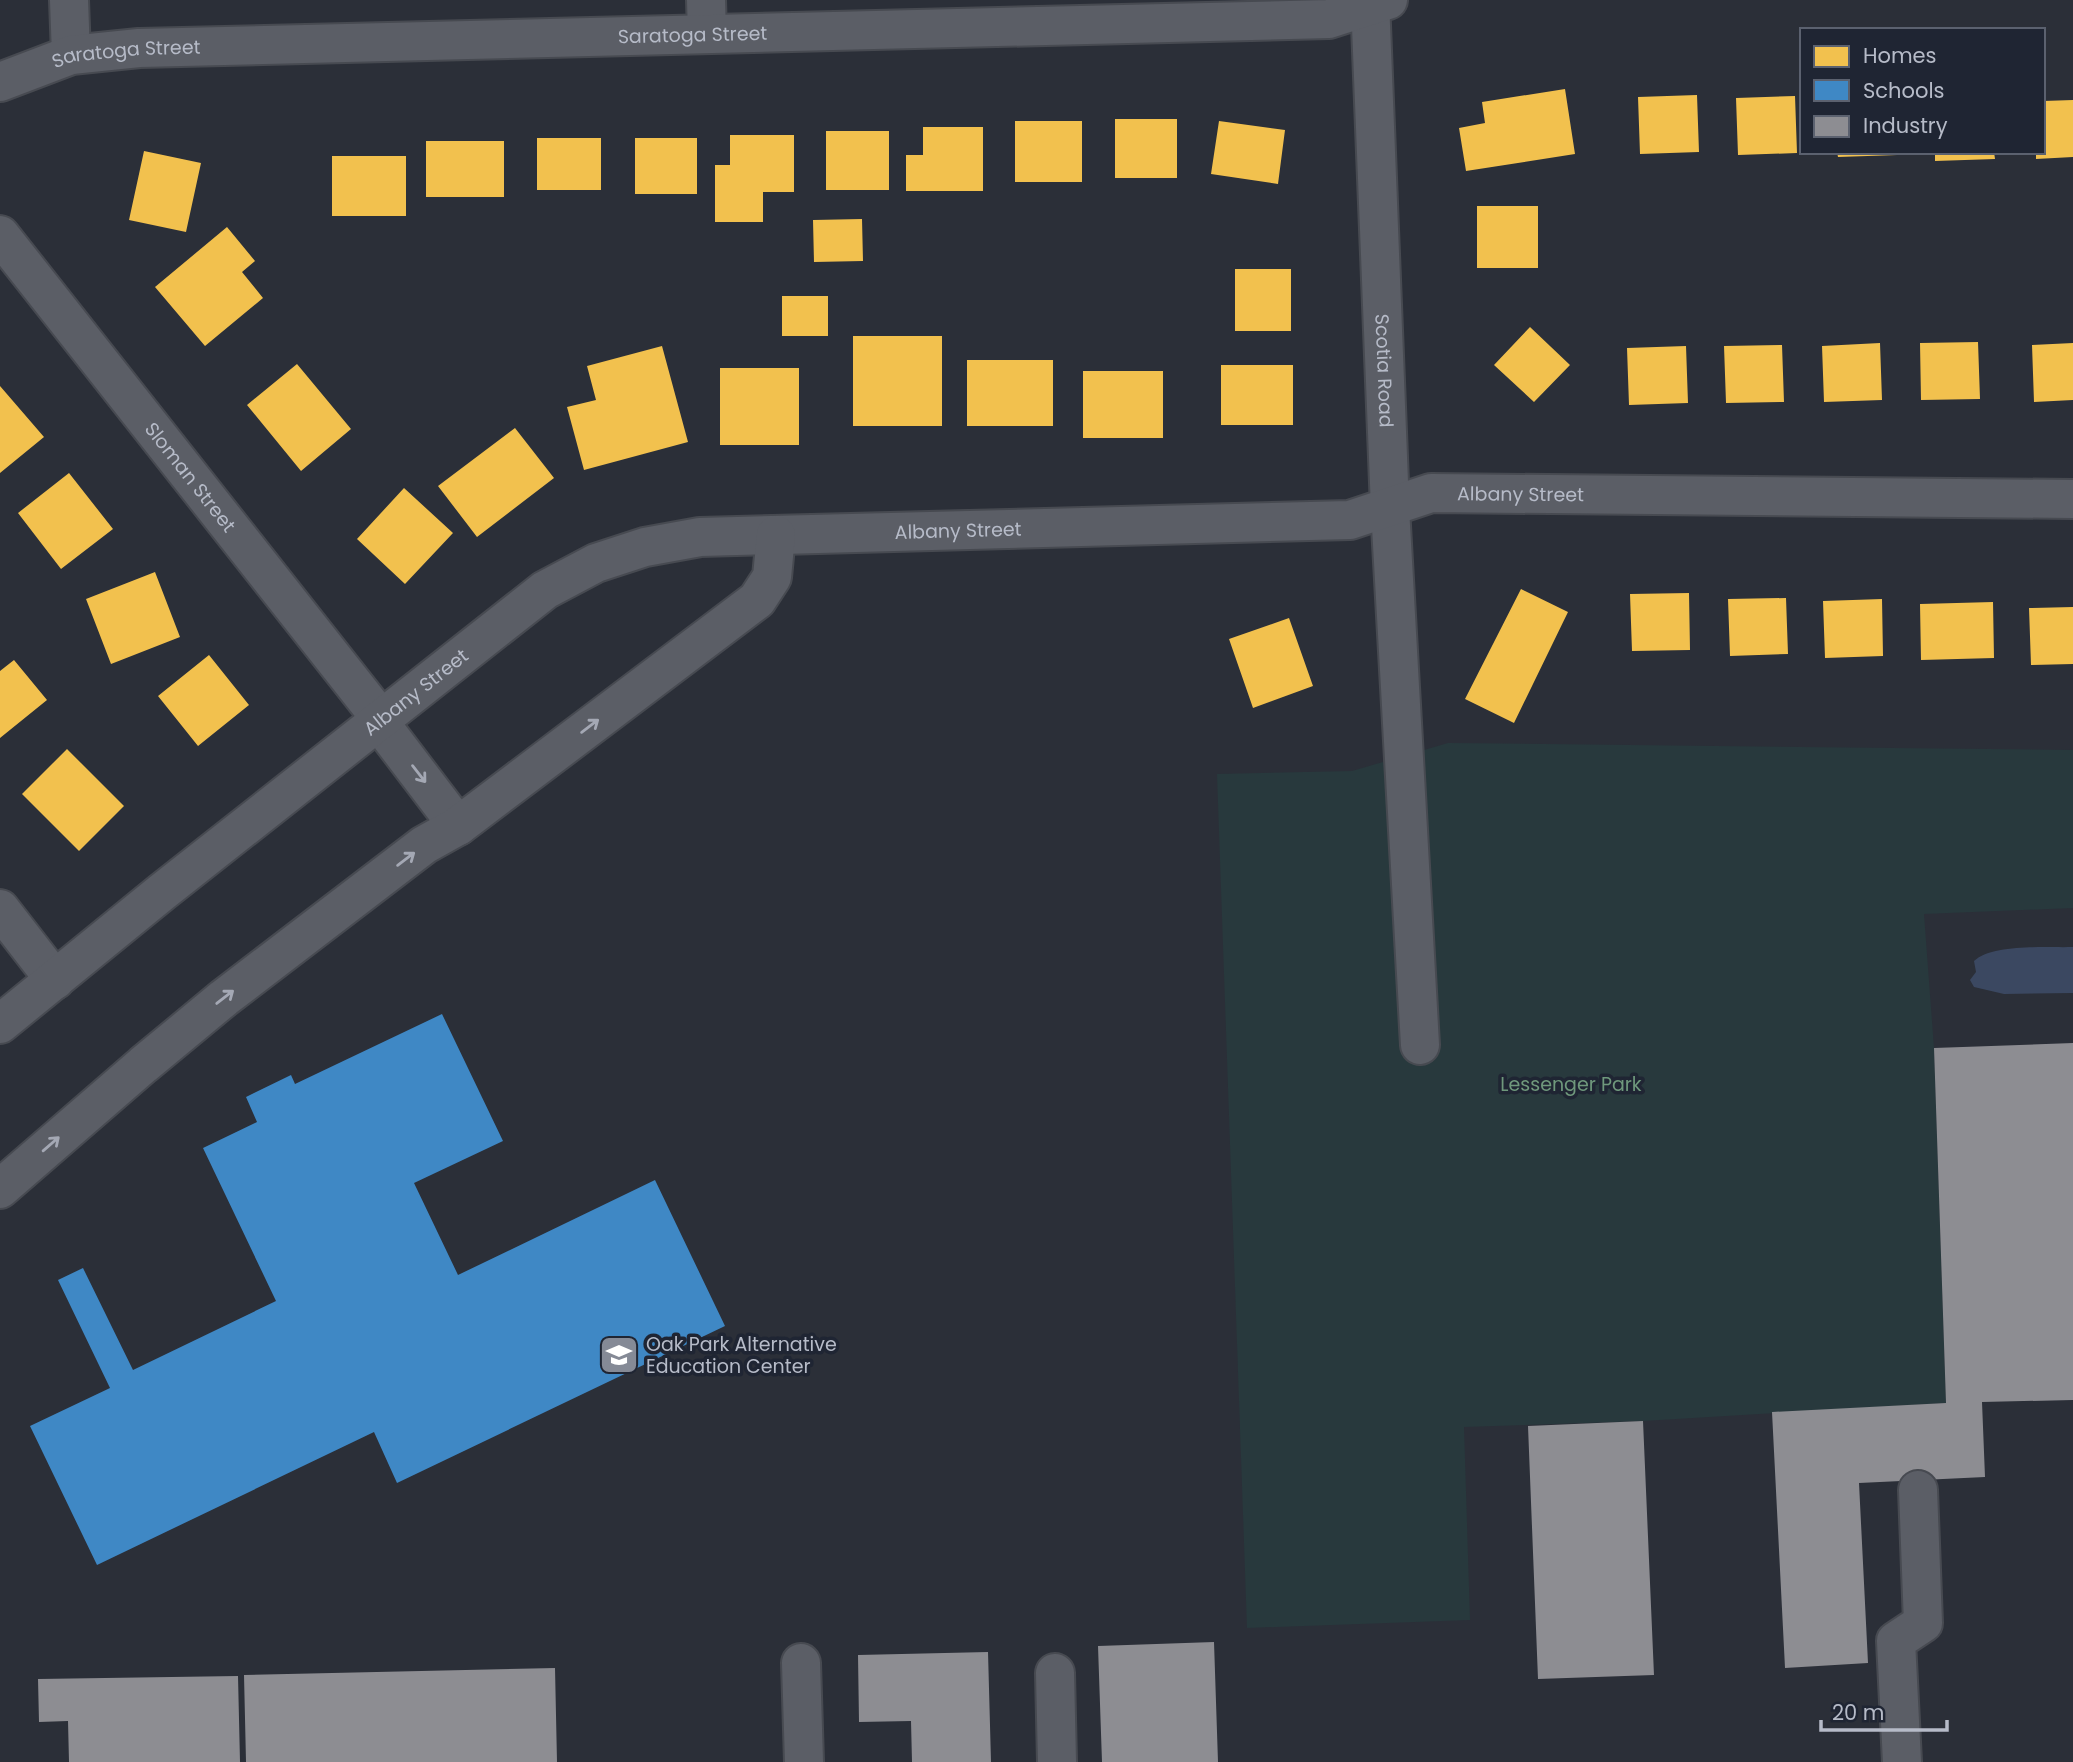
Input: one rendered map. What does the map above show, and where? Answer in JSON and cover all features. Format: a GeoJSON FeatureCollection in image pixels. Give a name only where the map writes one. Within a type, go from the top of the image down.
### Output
{"type":"FeatureCollection","features":[{"type":"Feature","properties":{"kind":"street"},"geometry":{"type":"LineString","coordinates":[[69,0],[71,55]]}},
{"type":"Feature","properties":{"kind":"street","name":"Saratoga Street"},"geometry":{"type":"LineString","coordinates":[[0,82],[71,55],[139,48],[706,17],[1329,19],[1376,2]]}},
{"type":"Feature","properties":{"kind":"street","name":"Scotia Road"},"geometry":{"type":"LineString","coordinates":[[1376,2],[1390,508],[1420,1045]]}},
{"type":"Feature","properties":{"kind":"street","name":"Sloman Street"},"geometry":{"type":"LineString","coordinates":[[0,235],[380,721],[458,826]]}},
{"type":"Feature","properties":{"kind":"street","name":"Albany Street"},"geometry":{"type":"LineString","coordinates":[[0,1024],[162,892],[545,590],[596,564],[645,547],[700,537],[1350,520],[1431,493],[2073,499]]}},
{"type":"Feature","properties":{"kind":"street"},"geometry":{"type":"LineString","coordinates":[[0,1189],[224,999],[424,845],[458,826],[757,600],[772,577],[776,535]]}},
{"type":"Feature","properties":{"kind":"street"},"geometry":{"type":"LineString","coordinates":[[0,909],[55,980]]}},
{"type":"Feature","properties":{"kind":"street"},"geometry":{"type":"LineString","coordinates":[[1902,1762],[1896,1641],[1923,1623],[1918,1490]]}},
{"type":"Feature","properties":{"kind":"street"},"geometry":{"type":"LineString","coordinates":[[801,1663],[804,1762]]}},
{"type":"Feature","properties":{"kind":"street"},"geometry":{"type":"LineString","coordinates":[[1055,1673],[1057,1762]]}},
{"type":"Feature","properties":{"kind":"green space","name":"Lessenger Park"},"geometry":{"type":"Polygon","coordinates":[[[1448,743],[2073,750],[2073,908],[1924,914],[1934,1048],[1946,1403],[1643,1421],[1464,1427],[1470,1620],[1247,1628],[1217,774],[1352,771],[1448,743]]]}},
{"type":"Feature","properties":{"kind":"water"},"geometry":{"type":"Polygon","coordinates":[[[2073,947],[2073,993],[2004,994],[1974,987],[1970,980],[1976,972],[1974,961],[1994,951],[2073,947]]]}},
{"type":"Feature","properties":{"kind":"building: Homes"},"geometry":{"type":"Polygon","coordinates":[[[1565,89],[1575,154],[1466,171],[1459,128],[1485,123],[1482,102],[1565,89]]]}},
{"type":"Feature","properties":{"kind":"building: Homes"},"geometry":{"type":"Polygon","coordinates":[[[1697,95],[1699,152],[1640,154],[1638,97],[1697,95]]]}},
{"type":"Feature","properties":{"kind":"building: Homes"},"geometry":{"type":"Polygon","coordinates":[[[1795,96],[1797,153],[1738,155],[1736,98],[1795,96]]]}},
{"type":"Feature","properties":{"kind":"building: Homes"},"geometry":{"type":"Polygon","coordinates":[[[2073,100],[2073,157],[2036,159],[2036,154],[2045,154],[2045,101],[2073,100]]]}},
{"type":"Feature","properties":{"kind":"building: Homes"},"geometry":{"type":"Polygon","coordinates":[[[1115,119],[1177,119],[1177,178],[1115,178],[1115,119]]]}},
{"type":"Feature","properties":{"kind":"building: Homes"},"geometry":{"type":"Polygon","coordinates":[[[1015,121],[1082,121],[1082,182],[1015,182],[1015,121]]]}},
{"type":"Feature","properties":{"kind":"building: Homes"},"geometry":{"type":"Polygon","coordinates":[[[1219,121],[1285,130],[1278,184],[1211,174],[1219,121]]]}},
{"type":"Feature","properties":{"kind":"building: Homes"},"geometry":{"type":"Polygon","coordinates":[[[923,127],[983,127],[983,191],[906,191],[906,155],[923,155],[923,127]]]}},
{"type":"Feature","properties":{"kind":"building: Homes"},"geometry":{"type":"Polygon","coordinates":[[[826,131],[889,131],[889,190],[826,190],[826,131]]]}},
{"type":"Feature","properties":{"kind":"building: Homes"},"geometry":{"type":"Polygon","coordinates":[[[730,135],[794,135],[794,192],[763,192],[763,222],[715,222],[715,165],[730,165],[730,135]]]}},
{"type":"Feature","properties":{"kind":"building: Homes"},"geometry":{"type":"Polygon","coordinates":[[[537,138],[601,138],[601,190],[537,190],[537,138]]]}},
{"type":"Feature","properties":{"kind":"building: Homes"},"geometry":{"type":"Polygon","coordinates":[[[635,138],[697,138],[697,194],[635,194],[635,138]]]}},
{"type":"Feature","properties":{"kind":"building: Homes"},"geometry":{"type":"Polygon","coordinates":[[[426,141],[504,141],[504,197],[426,197],[426,141]]]}},
{"type":"Feature","properties":{"kind":"building: Homes"},"geometry":{"type":"Polygon","coordinates":[[[144,151],[201,163],[186,232],[129,220],[144,151]]]}},
{"type":"Feature","properties":{"kind":"building: Homes"},"geometry":{"type":"Polygon","coordinates":[[[1837,154],[1897,154],[1897,155],[1838,157],[1837,154]]]}},
{"type":"Feature","properties":{"kind":"building: Homes"},"geometry":{"type":"Polygon","coordinates":[[[1935,154],[1994,154],[1995,159],[1935,161],[1935,154]]]}},
{"type":"Feature","properties":{"kind":"building: Homes"},"geometry":{"type":"Polygon","coordinates":[[[332,156],[406,156],[406,216],[332,216],[332,156]]]}},
{"type":"Feature","properties":{"kind":"building: Homes"},"geometry":{"type":"Polygon","coordinates":[[[1477,206],[1538,206],[1538,268],[1477,268],[1477,206]]]}},
{"type":"Feature","properties":{"kind":"building: Homes"},"geometry":{"type":"Polygon","coordinates":[[[862,219],[863,261],[814,262],[813,220],[862,219]]]}},
{"type":"Feature","properties":{"kind":"building: Homes"},"geometry":{"type":"Polygon","coordinates":[[[227,227],[255,261],[242,272],[263,298],[205,346],[155,287],[227,227]]]}},
{"type":"Feature","properties":{"kind":"building: Homes"},"geometry":{"type":"Polygon","coordinates":[[[1235,269],[1291,269],[1291,331],[1235,331],[1235,269]]]}},
{"type":"Feature","properties":{"kind":"building: Homes"},"geometry":{"type":"Polygon","coordinates":[[[782,296],[828,296],[828,336],[782,336],[782,296]]]}},
{"type":"Feature","properties":{"kind":"building: Homes"},"geometry":{"type":"Polygon","coordinates":[[[1530,327],[1570,365],[1534,402],[1494,365],[1530,327]]]}},
{"type":"Feature","properties":{"kind":"building: Homes"},"geometry":{"type":"Polygon","coordinates":[[[853,336],[942,336],[942,426],[853,426],[853,336]]]}},
{"type":"Feature","properties":{"kind":"building: Homes"},"geometry":{"type":"Polygon","coordinates":[[[1978,342],[1980,399],[1921,400],[1920,343],[1978,342]]]}},
{"type":"Feature","properties":{"kind":"building: Homes"},"geometry":{"type":"Polygon","coordinates":[[[1880,343],[1882,400],[1824,402],[1822,346],[1880,343]]]}},
{"type":"Feature","properties":{"kind":"building: Homes"},"geometry":{"type":"Polygon","coordinates":[[[2073,343],[2073,400],[2034,402],[2032,345],[2073,343]]]}},
{"type":"Feature","properties":{"kind":"building: Homes"},"geometry":{"type":"Polygon","coordinates":[[[1782,345],[1784,402],[1726,403],[1724,346],[1782,345]]]}},
{"type":"Feature","properties":{"kind":"building: Homes"},"geometry":{"type":"Polygon","coordinates":[[[662,346],[688,442],[584,470],[567,407],[596,400],[587,366],[662,346]]]}},
{"type":"Feature","properties":{"kind":"building: Homes"},"geometry":{"type":"Polygon","coordinates":[[[1686,346],[1688,403],[1629,405],[1627,348],[1686,346]]]}},
{"type":"Feature","properties":{"kind":"building: Homes"},"geometry":{"type":"Polygon","coordinates":[[[967,360],[1053,360],[1053,426],[967,426],[967,360]]]}},
{"type":"Feature","properties":{"kind":"building: Homes"},"geometry":{"type":"Polygon","coordinates":[[[297,364],[351,429],[301,471],[247,405],[297,364]]]}},
{"type":"Feature","properties":{"kind":"building: Homes"},"geometry":{"type":"Polygon","coordinates":[[[1221,365],[1293,365],[1293,425],[1221,425],[1221,365]]]}},
{"type":"Feature","properties":{"kind":"building: Homes"},"geometry":{"type":"Polygon","coordinates":[[[720,368],[799,368],[799,445],[720,445],[720,368]]]}},
{"type":"Feature","properties":{"kind":"building: Homes"},"geometry":{"type":"Polygon","coordinates":[[[1083,371],[1163,371],[1163,438],[1083,438],[1083,371]]]}},
{"type":"Feature","properties":{"kind":"building: Homes"},"geometry":{"type":"Polygon","coordinates":[[[0,386],[44,437],[0,473],[0,386]]]}},
{"type":"Feature","properties":{"kind":"building: Homes"},"geometry":{"type":"Polygon","coordinates":[[[515,428],[554,478],[477,537],[438,486],[515,428]]]}},
{"type":"Feature","properties":{"kind":"building: Homes"},"geometry":{"type":"Polygon","coordinates":[[[69,473],[113,529],[61,569],[18,513],[69,473]]]}},
{"type":"Feature","properties":{"kind":"building: Homes"},"geometry":{"type":"Polygon","coordinates":[[[404,488],[453,533],[405,584],[357,539],[404,488]]]}},
{"type":"Feature","properties":{"kind":"building: Homes"},"geometry":{"type":"Polygon","coordinates":[[[155,572],[180,637],[111,664],[86,599],[155,572]]]}},
{"type":"Feature","properties":{"kind":"building: Homes"},"geometry":{"type":"Polygon","coordinates":[[[1521,589],[1568,612],[1514,723],[1465,699],[1521,589]]]}},
{"type":"Feature","properties":{"kind":"building: Homes"},"geometry":{"type":"Polygon","coordinates":[[[1689,593],[1690,650],[1632,651],[1630,594],[1689,593]]]}},
{"type":"Feature","properties":{"kind":"building: Homes"},"geometry":{"type":"Polygon","coordinates":[[[1786,598],[1788,654],[1730,656],[1728,599],[1786,598]]]}},
{"type":"Feature","properties":{"kind":"building: Homes"},"geometry":{"type":"Polygon","coordinates":[[[1882,599],[1883,656],[1825,658],[1823,601],[1882,599]]]}},
{"type":"Feature","properties":{"kind":"building: Homes"},"geometry":{"type":"Polygon","coordinates":[[[1993,602],[1994,658],[1921,660],[1920,604],[1993,602]]]}},
{"type":"Feature","properties":{"kind":"building: Homes"},"geometry":{"type":"Polygon","coordinates":[[[2073,607],[2073,664],[2031,665],[2029,608],[2073,607]]]}},
{"type":"Feature","properties":{"kind":"building: Homes"},"geometry":{"type":"Polygon","coordinates":[[[1289,618],[1313,686],[1253,708],[1229,639],[1289,618]]]}},
{"type":"Feature","properties":{"kind":"building: Homes"},"geometry":{"type":"Polygon","coordinates":[[[209,655],[249,705],[198,746],[158,696],[209,655]]]}},
{"type":"Feature","properties":{"kind":"building: Homes"},"geometry":{"type":"Polygon","coordinates":[[[14,660],[47,700],[0,738],[0,671],[14,660]]]}},
{"type":"Feature","properties":{"kind":"building: Homes"},"geometry":{"type":"Polygon","coordinates":[[[67,749],[124,806],[79,851],[22,794],[67,749]]]}},
{"type":"Feature","properties":{"kind":"building: Schools"},"geometry":{"type":"Polygon","coordinates":[[[442,1014],[503,1141],[414,1183],[458,1275],[655,1180],[725,1326],[397,1483],[374,1432],[97,1565],[30,1426],[110,1388],[58,1280],[83,1268],[133,1370],[276,1301],[203,1148],[257,1122],[246,1097],[291,1075],[295,1084],[442,1014]]]}},
{"type":"Feature","properties":{"kind":"building: Industry"},"geometry":{"type":"Polygon","coordinates":[[[2073,1043],[2073,1400],[1982,1402],[1985,1477],[1859,1483],[1868,1663],[1785,1668],[1772,1412],[1946,1403],[1934,1048],[2073,1043]]]}},
{"type":"Feature","properties":{"kind":"building: Industry"},"geometry":{"type":"Polygon","coordinates":[[[1643,1421],[1654,1675],[1538,1679],[1528,1426],[1643,1421]]]}},
{"type":"Feature","properties":{"kind":"building: Industry"},"geometry":{"type":"Polygon","coordinates":[[[1214,1642],[1218,1762],[1102,1762],[1098,1646],[1214,1642]]]}},
{"type":"Feature","properties":{"kind":"building: Industry"},"geometry":{"type":"Polygon","coordinates":[[[988,1652],[991,1762],[912,1762],[911,1721],[859,1722],[858,1655],[988,1652]]]}},
{"type":"Feature","properties":{"kind":"building: Industry"},"geometry":{"type":"Polygon","coordinates":[[[555,1668],[557,1762],[246,1762],[244,1675],[555,1668]]]}},
{"type":"Feature","properties":{"kind":"building: Industry"},"geometry":{"type":"Polygon","coordinates":[[[238,1676],[240,1762],[69,1762],[68,1721],[39,1722],[38,1679],[238,1676]]]}},
{"type":"Feature","properties":{"kind":"place","name":"Oak Park Alternative Education Center"},"geometry":{"type":"Point","coordinates":[619,1355]}}]}
